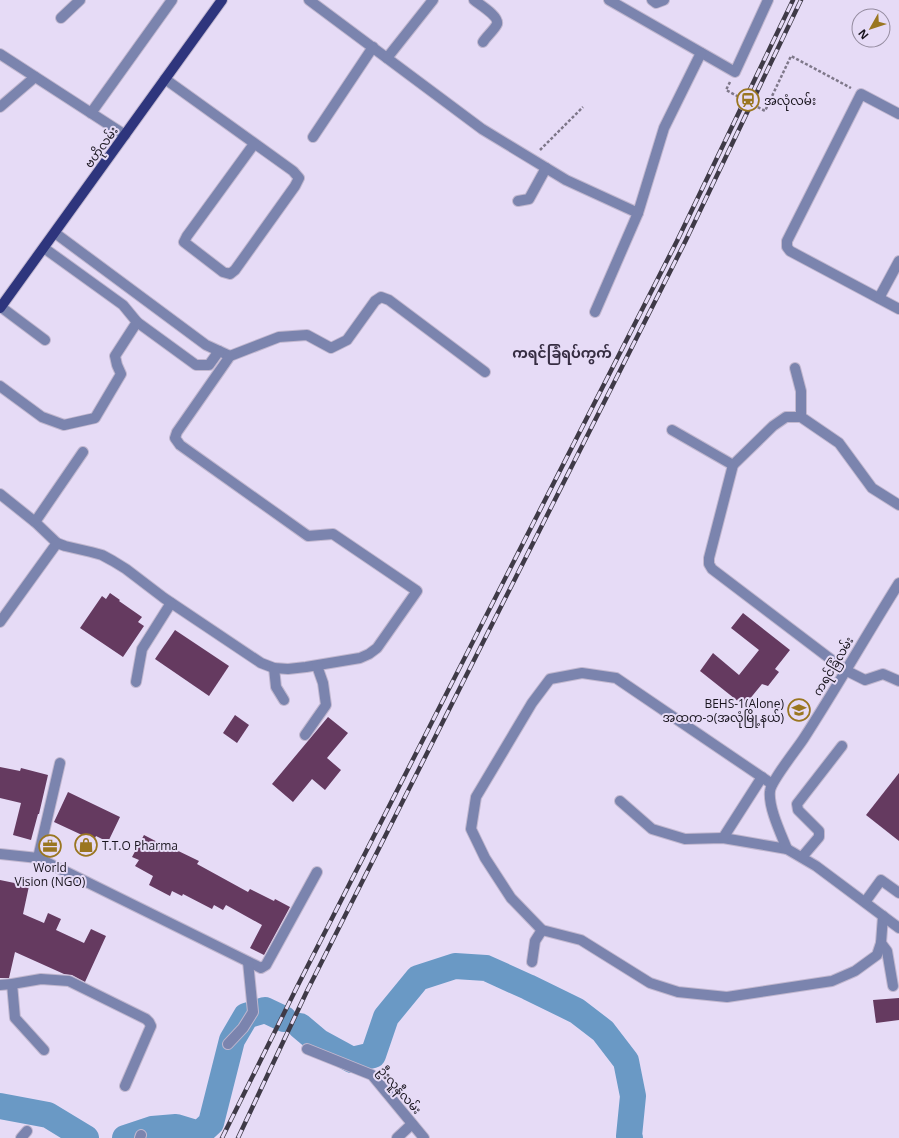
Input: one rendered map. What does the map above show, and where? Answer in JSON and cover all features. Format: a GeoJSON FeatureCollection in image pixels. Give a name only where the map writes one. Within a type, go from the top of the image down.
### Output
{"type":"FeatureCollection","features":[{"type":"Feature","properties":{"kind":"main road","name":"ဗဟိုလမ်း"},"geometry":{"type":"LineString","coordinates":[[0,308],[222,0]]}},
{"type":"Feature","properties":{"kind":"street"},"geometry":{"type":"LineString","coordinates":[[61,18],[80,0]]}},
{"type":"Feature","properties":{"kind":"street"},"geometry":{"type":"LineString","coordinates":[[91,113],[172,0]]}},
{"type":"Feature","properties":{"kind":"street"},"geometry":{"type":"LineString","coordinates":[[309,0],[482,129],[566,180],[638,212]]}},
{"type":"Feature","properties":{"kind":"street"},"geometry":{"type":"LineString","coordinates":[[387,58],[433,0]]}},
{"type":"Feature","properties":{"kind":"street"},"geometry":{"type":"LineString","coordinates":[[474,0],[497,19],[497,25],[483,42]]}},
{"type":"Feature","properties":{"kind":"street"},"geometry":{"type":"LineString","coordinates":[[609,0],[735,72],[768,0]]}},
{"type":"Feature","properties":{"kind":"street"},"geometry":{"type":"LineString","coordinates":[[652,0],[656,3],[664,0]]}},
{"type":"Feature","properties":{"kind":"street"},"geometry":{"type":"LineString","coordinates":[[313,137],[373,47]]}},
{"type":"Feature","properties":{"kind":"street"},"geometry":{"type":"LineString","coordinates":[[595,312],[638,212],[664,128],[701,53]]}},
{"type":"Feature","properties":{"kind":"street"},"geometry":{"type":"LineString","coordinates":[[0,54],[125,135]]}},
{"type":"Feature","properties":{"kind":"street"},"geometry":{"type":"LineString","coordinates":[[0,107],[35,77]]}},
{"type":"Feature","properties":{"kind":"street"},"geometry":{"type":"LineString","coordinates":[[165,79],[293,172],[298,178],[295,186],[235,270],[230,274],[223,272],[184,242],[254,144]]}},
{"type":"Feature","properties":{"kind":"street"},"geometry":{"type":"LineString","coordinates":[[899,114],[861,94],[787,242],[787,247],[790,251],[899,309]]}},
{"type":"Feature","properties":{"kind":"street"},"geometry":{"type":"LineString","coordinates":[[518,201],[528,199],[546,168]]}},
{"type":"Feature","properties":{"kind":"street"},"geometry":{"type":"LineString","coordinates":[[55,233],[206,345],[230,356]]}},
{"type":"Feature","properties":{"kind":"street"},"geometry":{"type":"LineString","coordinates":[[44,248],[123,305],[137,322],[196,365],[209,365],[219,351]]}},
{"type":"Feature","properties":{"kind":"street"},"geometry":{"type":"LineString","coordinates":[[880,298],[899,261]]}},
{"type":"Feature","properties":{"kind":"street"},"geometry":{"type":"LineString","coordinates":[[0,494],[35,522],[57,543],[91,552],[113,561],[171,603],[261,663],[274,668],[288,670],[360,658],[377,648],[417,591],[333,534],[308,536],[180,445],[175,438],[177,432],[230,356],[279,337],[307,335],[332,348],[348,340],[375,301],[381,297],[389,300],[485,372]]}},
{"type":"Feature","properties":{"kind":"street"},"geometry":{"type":"LineString","coordinates":[[0,308],[46,340]]}},
{"type":"Feature","properties":{"kind":"street"},"geometry":{"type":"LineString","coordinates":[[0,386],[42,417],[64,425],[95,418],[121,374],[115,356],[137,322]]}},
{"type":"Feature","properties":{"kind":"street"},"geometry":{"type":"LineString","coordinates":[[795,368],[801,391],[801,417]]}},
{"type":"Feature","properties":{"kind":"street"},"geometry":{"type":"LineString","coordinates":[[899,506],[872,488],[839,443],[801,417],[786,417],[773,426],[733,465],[709,558],[709,564],[712,570],[845,670],[865,680],[882,674],[899,681]]}},
{"type":"Feature","properties":{"kind":"street"},"geometry":{"type":"LineString","coordinates":[[672,430],[733,465]]}},
{"type":"Feature","properties":{"kind":"street"},"geometry":{"type":"LineString","coordinates":[[35,522],[83,452]]}},
{"type":"Feature","properties":{"kind":"street"},"geometry":{"type":"LineString","coordinates":[[0,622],[57,543]]}},
{"type":"Feature","properties":{"kind":"street","name":"ကရင်ခြံလမ်း"},"geometry":{"type":"LineString","coordinates":[[772,784],[808,732],[899,583]]}},
{"type":"Feature","properties":{"kind":"street"},"geometry":{"type":"LineString","coordinates":[[136,682],[142,649],[171,603]]}},
{"type":"Feature","properties":{"kind":"street"},"geometry":{"type":"LineString","coordinates":[[305,735],[326,705],[323,683],[317,666]]}},
{"type":"Feature","properties":{"kind":"street"},"geometry":{"type":"LineString","coordinates":[[274,668],[276,687],[284,700]]}},
{"type":"Feature","properties":{"kind":"street"},"geometry":{"type":"LineString","coordinates":[[787,849],[774,814],[770,791],[772,784],[616,678],[582,672],[550,680],[532,703],[476,797],[471,829],[485,858],[511,898],[542,930],[581,940],[650,983],[678,992],[727,997],[832,981],[855,971],[877,955],[881,942],[883,916]]}},
{"type":"Feature","properties":{"kind":"street"},"geometry":{"type":"LineString","coordinates":[[802,858],[819,837],[819,831],[798,810],[797,804],[842,746]]}},
{"type":"Feature","properties":{"kind":"street"},"geometry":{"type":"LineString","coordinates":[[38,858],[60,764]]}},
{"type":"Feature","properties":{"kind":"street"},"geometry":{"type":"LineString","coordinates":[[723,838],[762,777]]}},
{"type":"Feature","properties":{"kind":"street"},"geometry":{"type":"LineString","coordinates":[[620,801],[652,829],[685,839],[723,838],[787,849],[816,866],[899,928]]}},
{"type":"Feature","properties":{"kind":"street"},"geometry":{"type":"LineString","coordinates":[[0,854],[38,858],[261,968],[266,965],[317,872]]}},
{"type":"Feature","properties":{"kind":"street"},"geometry":{"type":"LineString","coordinates":[[865,902],[881,880],[899,893]]}},
{"type":"Feature","properties":{"kind":"street"},"geometry":{"type":"LineString","coordinates":[[532,962],[535,941],[542,930]]}},
{"type":"Feature","properties":{"kind":"street"},"geometry":{"type":"LineString","coordinates":[[881,942],[887,951],[893,986]]}},
{"type":"Feature","properties":{"kind":"street"},"geometry":{"type":"LineString","coordinates":[[228,1044],[243,1028],[253,1012],[250,997],[248,962]]}},
{"type":"Feature","properties":{"kind":"street"},"geometry":{"type":"LineString","coordinates":[[0,986],[41,979],[68,981],[146,1019],[151,1026],[124,1086]]}},
{"type":"Feature","properties":{"kind":"street"},"geometry":{"type":"LineString","coordinates":[[12,984],[15,1018],[44,1050]]}},
{"type":"Feature","properties":{"kind":"street","name":"ဦးလူနီလမ်း"},"geometry":{"type":"LineString","coordinates":[[307,1049],[372,1075],[424,1138]]}},
{"type":"Feature","properties":{"kind":"street"},"geometry":{"type":"LineString","coordinates":[[397,1138],[412,1124]]}},
{"type":"Feature","properties":{"kind":"path"},"geometry":{"type":"LineString","coordinates":[[726,90],[765,111],[791,56],[861,94]]}},
{"type":"Feature","properties":{"kind":"path"},"geometry":{"type":"LineString","coordinates":[[531,159],[583,107]]}},
{"type":"Feature","properties":{"kind":"building"},"geometry":{"type":"Polygon","coordinates":[[[110,593],[142,617],[138,622],[144,626],[123,657],[80,628],[102,596],[106,599],[110,593]]]}},
{"type":"Feature","properties":{"kind":"building"},"geometry":{"type":"Polygon","coordinates":[[[743,613],[790,650],[775,669],[779,672],[768,686],[762,684],[744,706],[700,671],[713,653],[739,675],[759,650],[731,628],[743,613]]]}},
{"type":"Feature","properties":{"kind":"building"},"geometry":{"type":"Polygon","coordinates":[[[175,630],[229,666],[209,696],[155,659],[175,630]]]}},
{"type":"Feature","properties":{"kind":"building"},"geometry":{"type":"Polygon","coordinates":[[[235,715],[249,725],[237,743],[223,733],[235,715]]]}},
{"type":"Feature","properties":{"kind":"building"},"geometry":{"type":"Polygon","coordinates":[[[328,717],[348,733],[327,758],[341,770],[325,790],[312,779],[293,802],[272,784],[328,717]]]}},
{"type":"Feature","properties":{"kind":"building"},"geometry":{"type":"Polygon","coordinates":[[[0,767],[20,771],[21,768],[48,775],[31,840],[13,835],[21,803],[0,798],[0,767]]]}},
{"type":"Feature","properties":{"kind":"building"},"geometry":{"type":"Polygon","coordinates":[[[899,773],[899,841],[866,815],[899,773]]]}},
{"type":"Feature","properties":{"kind":"building"},"geometry":{"type":"Polygon","coordinates":[[[68,792],[120,817],[108,842],[96,836],[87,855],[75,849],[82,835],[54,822],[68,792]]]}},
{"type":"Feature","properties":{"kind":"building"},"geometry":{"type":"Polygon","coordinates":[[[144,835],[199,861],[197,864],[248,892],[250,889],[290,907],[264,955],[250,948],[262,925],[226,905],[223,910],[214,905],[212,909],[183,894],[182,896],[172,891],[170,896],[149,885],[153,876],[135,866],[139,860],[132,857],[144,835]]]}},
{"type":"Feature","properties":{"kind":"building"},"geometry":{"type":"Polygon","coordinates":[[[0,880],[29,886],[23,914],[44,923],[48,913],[61,919],[56,930],[84,943],[91,929],[106,936],[85,982],[72,975],[64,974],[15,952],[9,978],[0,978],[0,880]]]}},
{"type":"Feature","properties":{"kind":"building"},"geometry":{"type":"Polygon","coordinates":[[[899,998],[899,1020],[876,1023],[873,1000],[899,998]]]}},
{"type":"Feature","properties":{"kind":"waterway"},"geometry":{"type":"LineString","coordinates":[[300,1026],[319,1042],[352,1060],[373,1055],[386,1017],[418,978],[455,966],[486,968],[577,1011],[603,1031],[626,1061],[633,1096],[630,1138]]}},
{"type":"Feature","properties":{"kind":"waterway"},"geometry":{"type":"LineString","coordinates":[[125,1138],[152,1129],[176,1127],[199,1134],[211,1123],[232,1040],[246,1016],[265,1010],[284,1019]]}},
{"type":"Feature","properties":{"kind":"waterway"},"geometry":{"type":"LineString","coordinates":[[0,1106],[48,1115],[86,1138]]}},
{"type":"Feature","properties":{"kind":"railway"},"geometry":{"type":"LineString","coordinates":[[222,1138],[297,987],[677,241],[793,0]]}},
{"type":"Feature","properties":{"kind":"railway"},"geometry":{"type":"LineString","coordinates":[[238,1138],[307,991],[686,240],[801,0]]}},
{"type":"Feature","properties":{"kind":"place","name":"အလုံလမ်း"},"geometry":{"type":"Point","coordinates":[748,100]}},
{"type":"Feature","properties":{"kind":"place","name":"BEHS-1(Alone) အထက-၁(အလုံမြို့နယ်)"},"geometry":{"type":"Point","coordinates":[799,710]}},
{"type":"Feature","properties":{"kind":"place","name":"T.T.O Pharma"},"geometry":{"type":"Point","coordinates":[86,845]}},
{"type":"Feature","properties":{"kind":"place","name":"World Vision (NGO)"},"geometry":{"type":"Point","coordinates":[50,846]}},
{"type":"Feature","properties":{"kind":"district","name":"ကရင်ခြံရပ်ကွက်"},"geometry":{"type":"Point","coordinates":[562,352]}}]}
